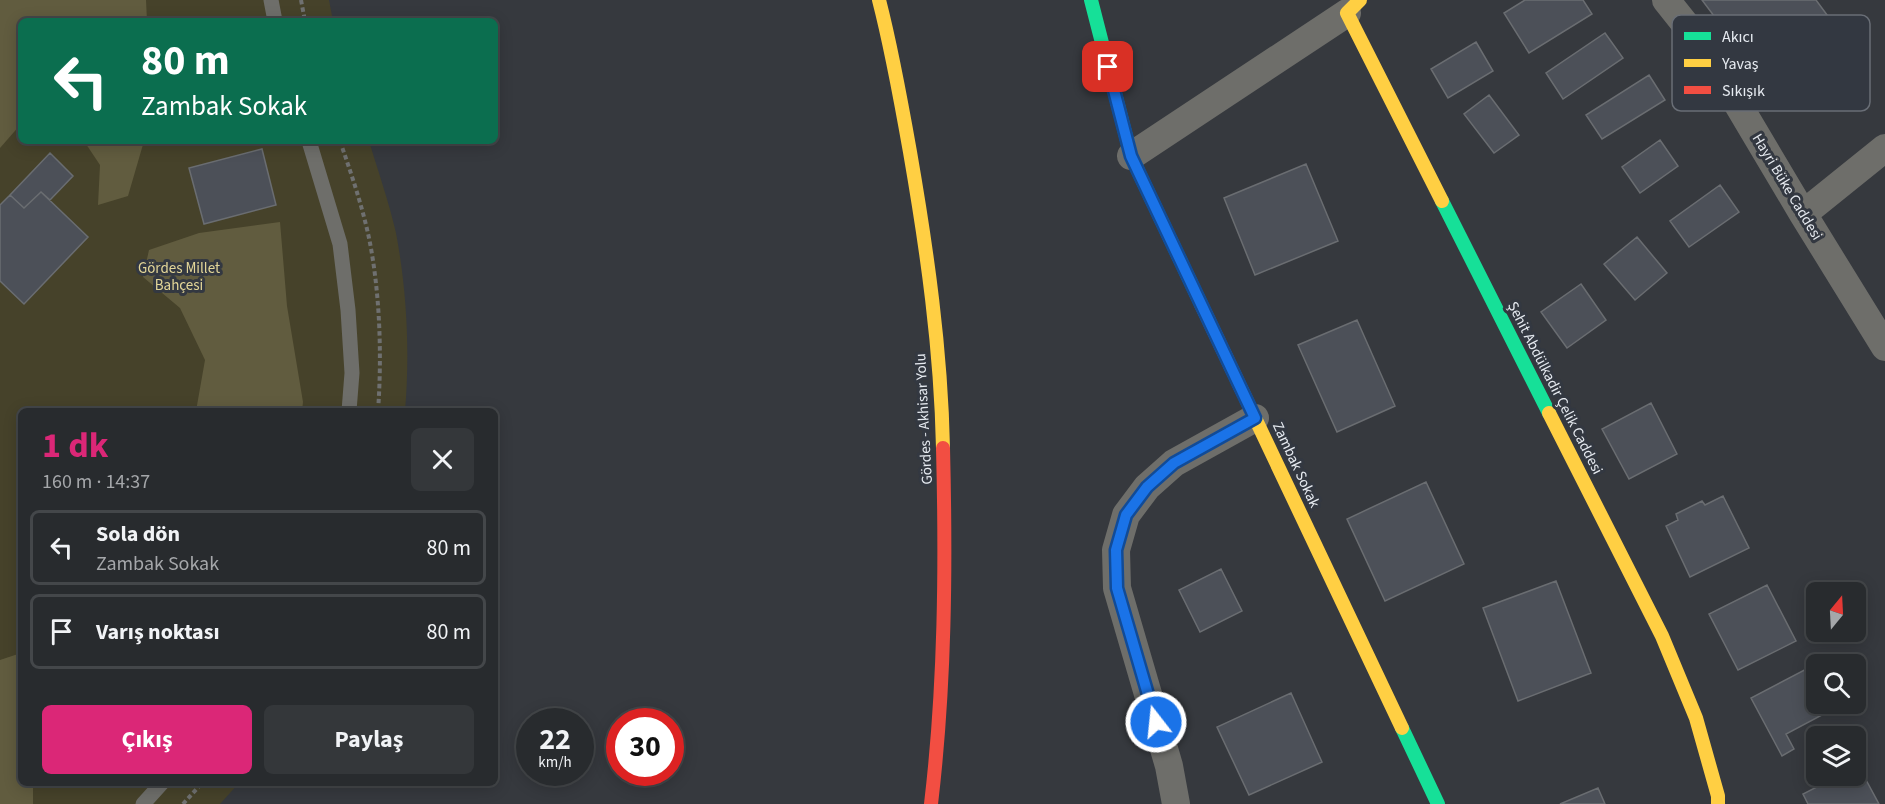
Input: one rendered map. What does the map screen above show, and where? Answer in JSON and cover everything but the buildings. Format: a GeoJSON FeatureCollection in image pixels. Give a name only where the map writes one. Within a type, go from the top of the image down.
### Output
{"type":"FeatureCollection","features":[{"type":"Feature","properties":{"kind":"street","name":"Gördes - Akhisar Yolu"},"geometry":{"type":"LineString","coordinates":[[879,0],[890,42],[921,216],[942,386],[946,562],[939,737],[931,804]]}},
{"type":"Feature","properties":{"kind":"street","name":"Zambak Sokak"},"geometry":{"type":"LineString","coordinates":[[1091,0],[1131,156],[1438,804]]}},
{"type":"Feature","properties":{"kind":"street","name":"Hayri Büke Caddesi"},"geometry":{"type":"LineString","coordinates":[[1666,0],[1678,15]]}},
{"type":"Feature","properties":{"kind":"street"},"geometry":{"type":"LineString","coordinates":[[1131,156],[1353,6]]}},
{"type":"Feature","properties":{"kind":"street","name":"Şehit Abdülkadir Çelik Caddesi"},"geometry":{"type":"LineString","coordinates":[[1353,6],[1662,636],[1696,718],[1718,796],[1718,804]]}},
{"type":"Feature","properties":{"kind":"street","name":"Hayri Büke Caddesi"},"geometry":{"type":"LineString","coordinates":[[1742,111],[1885,347]]}},
{"type":"Feature","properties":{"kind":"street"},"geometry":{"type":"LineString","coordinates":[[1803,214],[1885,148]]}},
{"type":"Feature","properties":{"kind":"street"},"geometry":{"type":"LineString","coordinates":[[1176,804],[1169,766],[1117,588],[1116,550],[1126,515],[1147,487],[1174,463],[1255,418]]}},
{"type":"Feature","properties":{"kind":"lane"},"geometry":{"type":"LineString","coordinates":[[271,0],[274,18]]}},
{"type":"Feature","properties":{"kind":"lane"},"geometry":{"type":"LineString","coordinates":[[310,144],[340,244],[348,310],[352,373],[349,408]]}},
{"type":"Feature","properties":{"kind":"lane"},"geometry":{"type":"LineString","coordinates":[[143,804],[159,786]]}},
{"type":"Feature","properties":{"kind":"path"},"geometry":{"type":"LineString","coordinates":[[301,0],[304,18]]}},
{"type":"Feature","properties":{"kind":"path"},"geometry":{"type":"LineString","coordinates":[[183,804],[199,786]]}},
{"type":"Feature","properties":{"kind":"green space","name":"Gördes Millet Bahçesi"},"geometry":{"type":"Polygon","coordinates":[[[0,0],[329,0],[332,18],[18,18],[18,144],[370,144],[390,210],[400,255],[405,300],[407,367],[405,408],[18,408],[18,786],[236,786],[220,804],[0,804],[0,0]]]}},
{"type":"Feature","properties":{"kind":"green space"},"geometry":{"type":"Polygon","coordinates":[[[0,0],[146,0],[147,18],[18,18],[18,127],[0,148],[0,0]]]}},
{"type":"Feature","properties":{"kind":"green space"},"geometry":{"type":"Polygon","coordinates":[[[86,144],[143,144],[128,196],[98,205],[100,165],[86,144]]]}},
{"type":"Feature","properties":{"kind":"green space"},"geometry":{"type":"Polygon","coordinates":[[[280,222],[287,306],[302,408],[197,408],[205,360],[180,308],[143,277],[149,250],[199,233],[280,222]]]}},
{"type":"Feature","properties":{"kind":"green space"},"geometry":{"type":"Polygon","coordinates":[[[18,654],[18,786],[33,786],[33,804],[0,804],[0,660],[18,654]]]}},
{"type":"Feature","properties":{"kind":"traffic: fast"},"geometry":{"type":"LineString","coordinates":[[1091,0],[1131,156],[1201,304]]}},
{"type":"Feature","properties":{"kind":"traffic: fast"},"geometry":{"type":"LineString","coordinates":[[1442,201],[1549,413]]}},
{"type":"Feature","properties":{"kind":"traffic: fast"},"geometry":{"type":"LineString","coordinates":[[1402,728],[1438,804]]}},
{"type":"Feature","properties":{"kind":"traffic: slow"},"geometry":{"type":"LineString","coordinates":[[879,0],[903,114],[927,263],[936,337],[943,448]]}},
{"type":"Feature","properties":{"kind":"traffic: slow"},"geometry":{"type":"LineString","coordinates":[[1360,0],[1347,13],[1442,201]]}},
{"type":"Feature","properties":{"kind":"traffic: slow"},"geometry":{"type":"LineString","coordinates":[[1201,304],[1402,728]]}},
{"type":"Feature","properties":{"kind":"traffic: slow"},"geometry":{"type":"LineString","coordinates":[[1549,413],[1662,636],[1696,718],[1718,796],[1718,804]]}},
{"type":"Feature","properties":{"kind":"traffic: jam"},"geometry":{"type":"LineString","coordinates":[[931,804],[942,671],[943,448]]}},
{"type":"Feature","properties":{"kind":"route"},"geometry":{"type":"LineString","coordinates":[[1108,67],[1131,156],[1255,418],[1174,463],[1147,487],[1126,515],[1116,550],[1117,588],[1156,722]]}}]}
